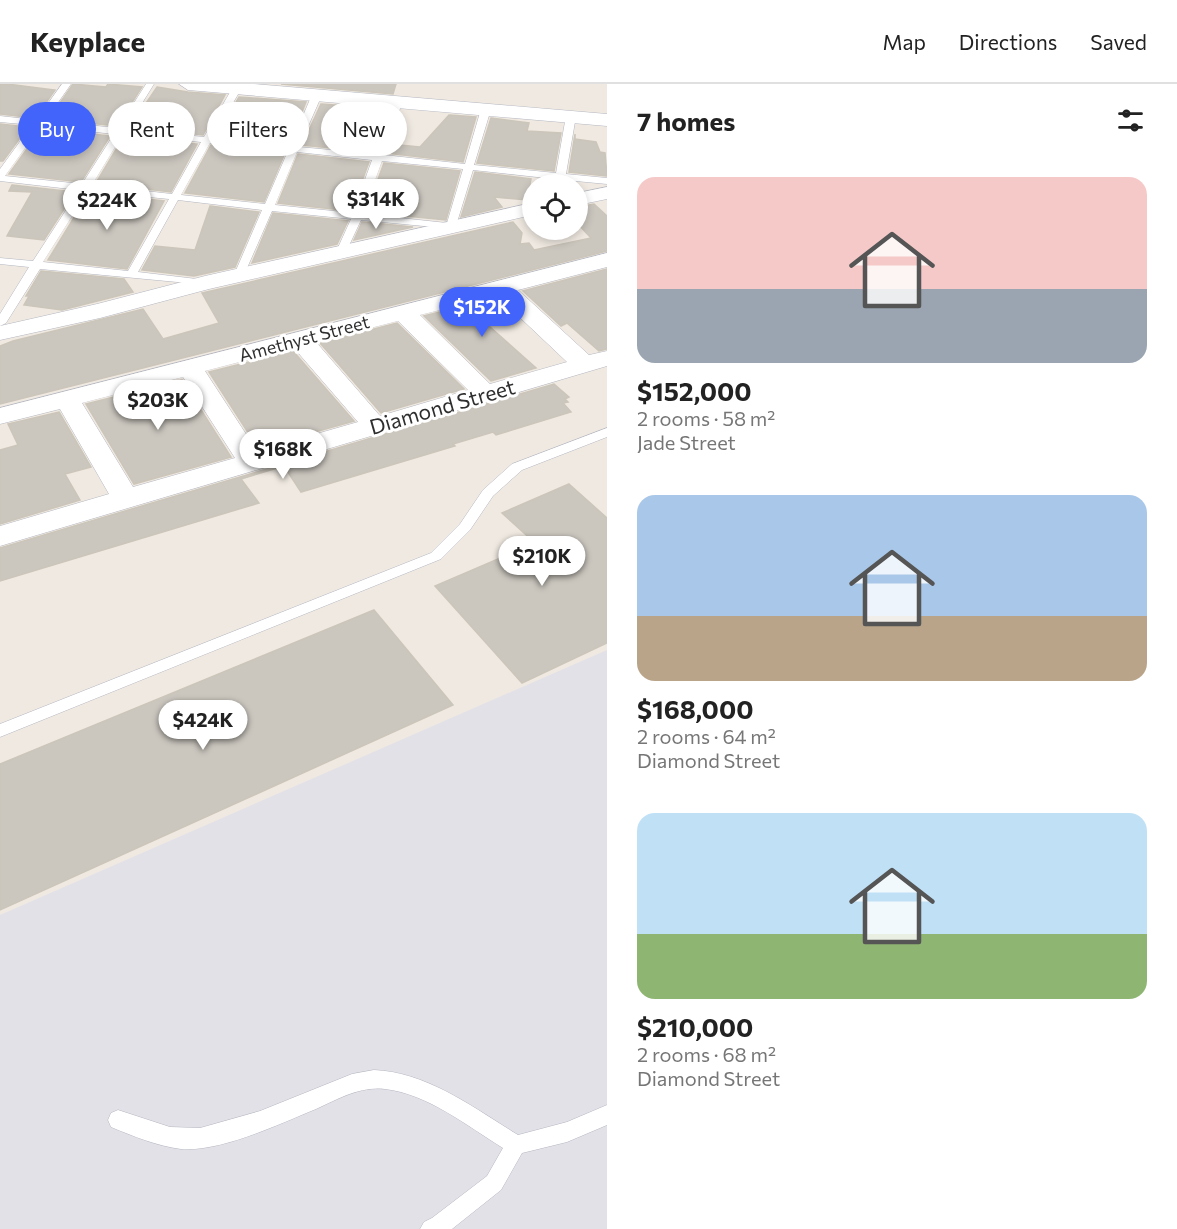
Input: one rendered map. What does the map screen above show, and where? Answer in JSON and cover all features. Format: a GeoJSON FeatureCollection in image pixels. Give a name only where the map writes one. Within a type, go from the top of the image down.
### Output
{"type":"FeatureCollection","features":[{"type":"Feature","properties":{"kind":"street"},"geometry":{"type":"LineString","coordinates":[[188,84],[384,102]]}},
{"type":"Feature","properties":{"kind":"street"},"geometry":{"type":"LineString","coordinates":[[407,104],[607,120]]}},
{"type":"Feature","properties":{"kind":"street"},"geometry":{"type":"LineString","coordinates":[[588,197],[607,193]]}},
{"type":"Feature","properties":{"kind":"street"},"geometry":{"type":"LineString","coordinates":[[0,333],[100,311],[239,275],[522,211]]}},
{"type":"Feature","properties":{"kind":"street","name":"Amethyst Street"},"geometry":{"type":"LineString","coordinates":[[0,416],[501,287],[603,265]]}},
{"type":"Feature","properties":{"kind":"street"},"geometry":{"type":"LineString","coordinates":[[501,287],[596,362]]}},
{"type":"Feature","properties":{"kind":"street"},"geometry":{"type":"LineString","coordinates":[[403,312],[486,394]]}},
{"type":"Feature","properties":{"kind":"street"},"geometry":{"type":"LineString","coordinates":[[300,339],[374,425]]}},
{"type":"Feature","properties":{"kind":"street","name":"Diamond Street"},"geometry":{"type":"LineString","coordinates":[[0,536],[125,497],[596,362]]}},
{"type":"Feature","properties":{"kind":"street"},"geometry":{"type":"LineString","coordinates":[[190,368],[250,461]]}},
{"type":"Feature","properties":{"kind":"street"},"geometry":{"type":"LineString","coordinates":[[67,399],[125,497]]}},
{"type":"Feature","properties":{"kind":"lane"},"geometry":{"type":"LineString","coordinates":[[54,102],[67,84]]}},
{"type":"Feature","properties":{"kind":"lane"},"geometry":{"type":"LineString","coordinates":[[139,102],[150,84]]}},
{"type":"Feature","properties":{"kind":"lane"},"geometry":{"type":"LineString","coordinates":[[132,275],[205,140],[236,89]]}},
{"type":"Feature","properties":{"kind":"lane"},"geometry":{"type":"LineString","coordinates":[[309,113],[316,97]]}},
{"type":"Feature","properties":{"kind":"lane"},"geometry":{"type":"LineString","coordinates":[[18,152],[0,177],[451,227],[486,109]]}},
{"type":"Feature","properties":{"kind":"lane"},"geometry":{"type":"LineString","coordinates":[[561,174],[571,116]]}},
{"type":"Feature","properties":{"kind":"lane"},"geometry":{"type":"LineString","coordinates":[[0,119],[18,121]]}},
{"type":"Feature","properties":{"kind":"lane"},"geometry":{"type":"LineString","coordinates":[[195,139],[205,140]]}},
{"type":"Feature","properties":{"kind":"lane"},"geometry":{"type":"LineString","coordinates":[[309,151],[468,166],[522,174]]}},
{"type":"Feature","properties":{"kind":"lane"},"geometry":{"type":"LineString","coordinates":[[0,324],[108,152]]}},
{"type":"Feature","properties":{"kind":"lane"},"geometry":{"type":"LineString","coordinates":[[239,275],[290,156]]}},
{"type":"Feature","properties":{"kind":"lane"},"geometry":{"type":"LineString","coordinates":[[341,252],[357,217],[376,157]]}},
{"type":"Feature","properties":{"kind":"lane"},"geometry":{"type":"LineString","coordinates":[[588,181],[607,181]]}},
{"type":"Feature","properties":{"kind":"lane"},"geometry":{"type":"LineString","coordinates":[[0,261],[205,283]]}},
{"type":"Feature","properties":{"kind":"lane"},"geometry":{"type":"LineString","coordinates":[[0,731],[436,556],[465,527],[488,493],[517,467],[607,432]]}},
{"type":"Feature","properties":{"kind":"lane"},"geometry":{"type":"LineString","coordinates":[[118,1120],[187,1139],[211,1135],[301,1105],[334,1088],[364,1080],[388,1080],[439,1098],[516,1145]]}},
{"type":"Feature","properties":{"kind":"lane"},"geometry":{"type":"LineString","coordinates":[[431,1229],[439,1226],[494,1183],[516,1145],[567,1132],[607,1115]]}},
{"type":"Feature","properties":{"kind":"shaded area"},"geometry":{"type":"Polygon","coordinates":[[[607,650],[607,1229],[0,1229],[0,915],[607,650]]]}},
{"type":"Feature","properties":{"kind":"building"},"geometry":{"type":"Polygon","coordinates":[[[0,84],[55,90],[46,102],[18,102],[18,116],[0,114],[0,84]]]}},
{"type":"Feature","properties":{"kind":"building"},"geometry":{"type":"Polygon","coordinates":[[[73,84],[142,87],[132,102],[108,102],[108,125],[96,124],[96,102],[61,102],[73,84]]]}},
{"type":"Feature","properties":{"kind":"building"},"geometry":{"type":"Polygon","coordinates":[[[281,84],[396,84],[393,94],[281,84]]]}},
{"type":"Feature","properties":{"kind":"building"},"geometry":{"type":"Polygon","coordinates":[[[157,87],[225,95],[221,102],[207,102],[207,128],[203,135],[195,134],[195,102],[147,102],[157,87]]]}},
{"type":"Feature","properties":{"kind":"building"},"geometry":{"type":"Polygon","coordinates":[[[239,97],[306,102],[236,102],[239,97]]]}},
{"type":"Feature","properties":{"kind":"building"},"geometry":{"type":"Polygon","coordinates":[[[321,104],[321,147],[309,146],[309,130],[321,104]]]}},
{"type":"Feature","properties":{"kind":"building"},"geometry":{"type":"Polygon","coordinates":[[[449,115],[476,117],[463,162],[407,155],[407,146],[420,147],[449,115]]]}},
{"type":"Feature","properties":{"kind":"building"},"geometry":{"type":"Polygon","coordinates":[[[491,118],[529,123],[527,131],[561,133],[554,171],[477,163],[491,118]]]}},
{"type":"Feature","properties":{"kind":"building"},"geometry":{"type":"Polygon","coordinates":[[[0,124],[18,126],[18,141],[3,161],[0,161],[0,124]]]}},
{"type":"Feature","properties":{"kind":"building"},"geometry":{"type":"Polygon","coordinates":[[[96,134],[108,136],[81,182],[9,174],[22,156],[96,156],[96,134]]]}},
{"type":"Feature","properties":{"kind":"building"},"geometry":{"type":"Polygon","coordinates":[[[575,134],[575,139],[596,142],[600,152],[605,153],[607,176],[569,172],[575,134]]]}},
{"type":"Feature","properties":{"kind":"building"},"geometry":{"type":"Polygon","coordinates":[[[207,152],[207,156],[284,156],[264,202],[185,193],[207,152]]]}},
{"type":"Feature","properties":{"kind":"building"},"geometry":{"type":"Polygon","coordinates":[[[112,156],[190,156],[171,192],[96,183],[112,156]]]}},
{"type":"Feature","properties":{"kind":"building"},"geometry":{"type":"Polygon","coordinates":[[[297,156],[369,162],[351,211],[278,203],[297,156]]]}},
{"type":"Feature","properties":{"kind":"building"},"geometry":{"type":"Polygon","coordinates":[[[384,163],[460,171],[446,220],[366,212],[384,163]]]}},
{"type":"Feature","properties":{"kind":"building"},"geometry":{"type":"Polygon","coordinates":[[[475,172],[522,178],[522,200],[494,197],[502,207],[461,217],[475,172]]]}},
{"type":"Feature","properties":{"kind":"building"},"geometry":{"type":"Polygon","coordinates":[[[12,185],[75,192],[44,240],[7,236],[32,192],[9,191],[12,185]]]}},
{"type":"Feature","properties":{"kind":"building"},"geometry":{"type":"Polygon","coordinates":[[[89,193],[164,201],[127,269],[48,260],[89,193]]]}},
{"type":"Feature","properties":{"kind":"building"},"geometry":{"type":"Polygon","coordinates":[[[594,204],[607,216],[607,251],[0,404],[0,346],[13,341],[143,309],[163,339],[219,323],[202,293],[513,222],[522,233],[520,244],[529,243],[534,250],[588,240],[591,238],[588,235],[588,205],[594,204]]]}},
{"type":"Feature","properties":{"kind":"building"},"geometry":{"type":"Polygon","coordinates":[[[210,206],[259,212],[235,267],[194,276],[142,270],[155,246],[195,250],[210,206]]]}},
{"type":"Feature","properties":{"kind":"building"},"geometry":{"type":"Polygon","coordinates":[[[273,213],[348,221],[337,244],[252,263],[273,213]]]}},
{"type":"Feature","properties":{"kind":"building"},"geometry":{"type":"Polygon","coordinates":[[[362,222],[413,227],[354,240],[362,222]]]}},
{"type":"Feature","properties":{"kind":"building"},"geometry":{"type":"Polygon","coordinates":[[[607,269],[607,349],[599,351],[567,323],[561,326],[523,291],[607,269]]]}},
{"type":"Feature","properties":{"kind":"building"},"geometry":{"type":"Polygon","coordinates":[[[41,271],[124,279],[133,292],[62,310],[24,305],[29,296],[26,296],[41,271]]]}},
{"type":"Feature","properties":{"kind":"building"},"geometry":{"type":"Polygon","coordinates":[[[496,298],[514,315],[489,326],[536,368],[491,381],[424,316],[496,298]]]}},
{"type":"Feature","properties":{"kind":"building"},"geometry":{"type":"Polygon","coordinates":[[[397,323],[464,389],[381,413],[320,343],[397,323]]]}},
{"type":"Feature","properties":{"kind":"building"},"geometry":{"type":"Polygon","coordinates":[[[293,351],[354,421],[258,448],[209,372],[293,351]]]}},
{"type":"Feature","properties":{"kind":"building"},"geometry":{"type":"Polygon","coordinates":[[[182,380],[231,457],[134,484],[86,404],[182,380]]]}},
{"type":"Feature","properties":{"kind":"building"},"geometry":{"type":"Polygon","coordinates":[[[554,384],[569,397],[565,399],[568,402],[563,403],[571,412],[496,435],[493,432],[453,444],[455,446],[301,492],[284,466],[241,479],[259,503],[0,581],[0,548],[554,384]]]}},
{"type":"Feature","properties":{"kind":"building"},"geometry":{"type":"Polygon","coordinates":[[[59,412],[91,467],[65,474],[80,500],[0,524],[0,450],[18,445],[8,424],[59,412]]]}},
{"type":"Feature","properties":{"kind":"building"},"geometry":{"type":"Polygon","coordinates":[[[569,484],[607,518],[607,643],[522,683],[435,586],[535,543],[502,513],[569,484]]]}},
{"type":"Feature","properties":{"kind":"building"},"geometry":{"type":"Polygon","coordinates":[[[374,610],[453,705],[0,910],[0,764],[374,610]]]}}]}
